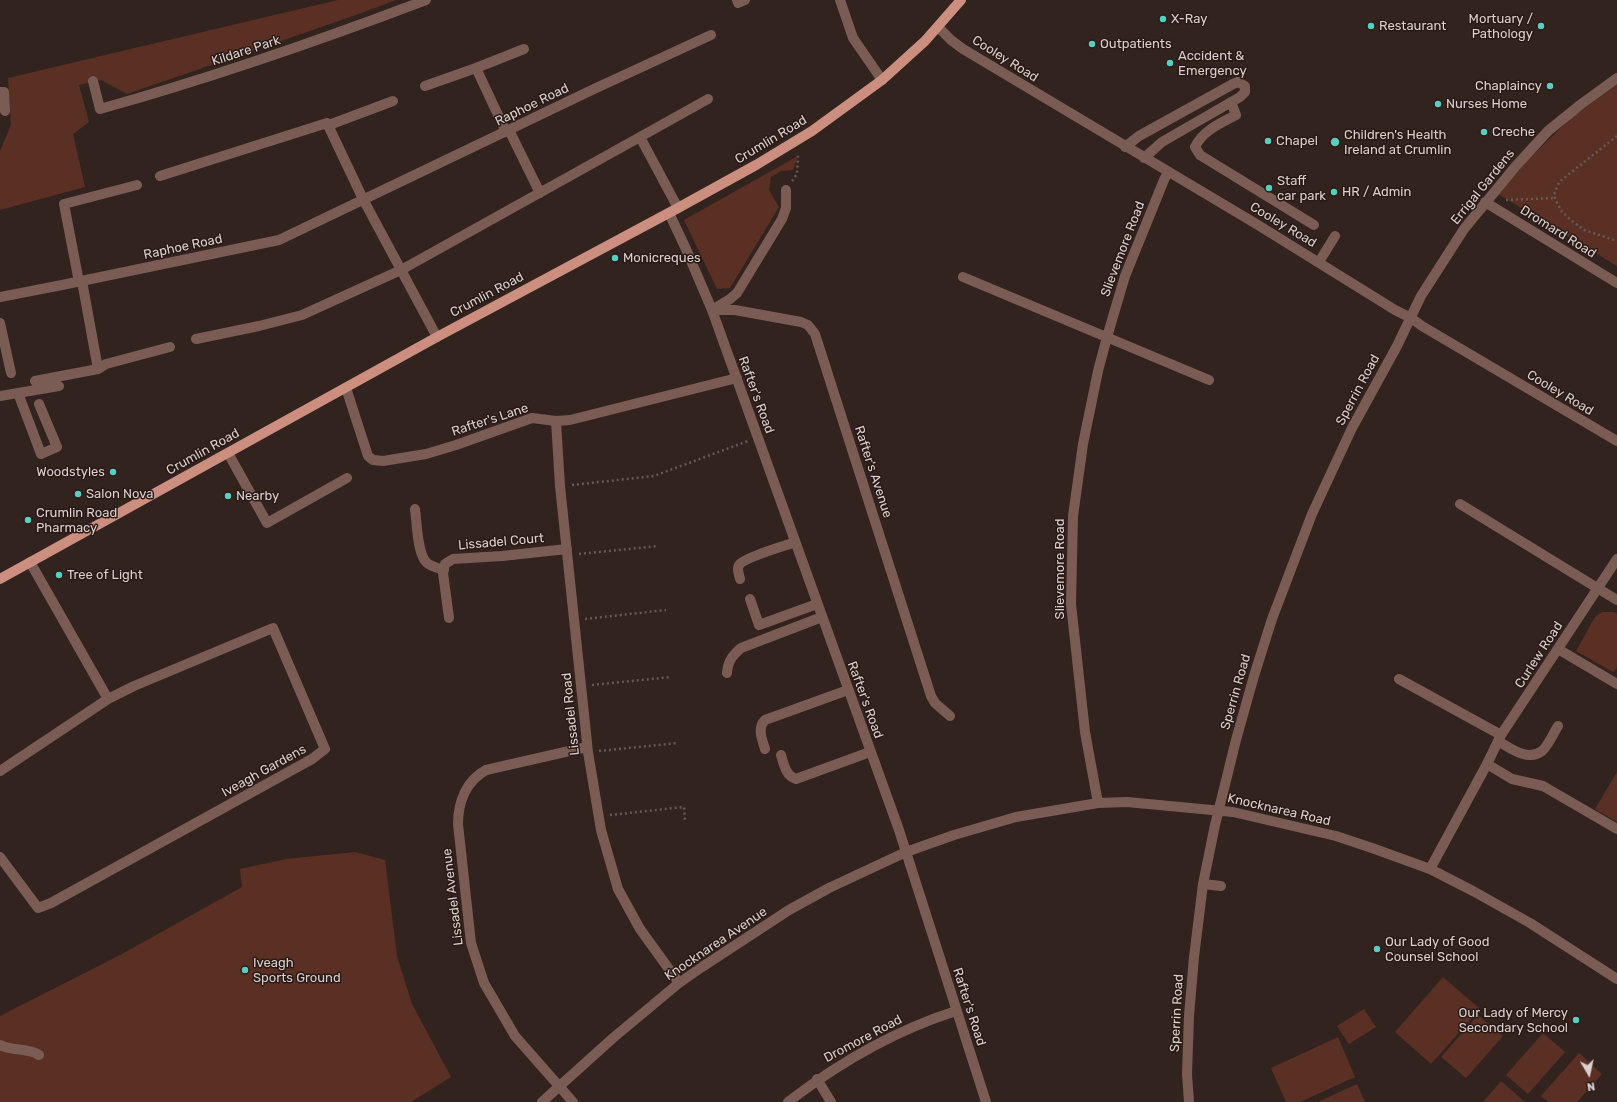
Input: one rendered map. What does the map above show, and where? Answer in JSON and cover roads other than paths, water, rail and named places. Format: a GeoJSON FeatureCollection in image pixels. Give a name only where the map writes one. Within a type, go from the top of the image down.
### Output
{"type":"FeatureCollection","features":[{"type":"Feature","properties":{"kind":"main road","name":"Crumlin Road"},"geometry":{"type":"LineString","coordinates":[[0,579],[437,337],[756,165],[812,131],[882,80],[925,41],[961,0]]}},
{"type":"Feature","properties":{"kind":"street","name":"Kildare Park"},"geometry":{"type":"LineString","coordinates":[[93,81],[100,109],[177,87],[322,39],[426,0]]}},
{"type":"Feature","properties":{"kind":"street"},"geometry":{"type":"LineString","coordinates":[[737,0],[738,3],[745,0]]}},
{"type":"Feature","properties":{"kind":"street"},"geometry":{"type":"LineString","coordinates":[[840,0],[853,38],[882,80]]}},
{"type":"Feature","properties":{"kind":"street","name":"Cooley Road"},"geometry":{"type":"LineString","coordinates":[[938,27],[951,40],[964,49],[1319,262],[1395,310],[1411,318],[1617,442]]}},
{"type":"Feature","properties":{"kind":"street","name":"Raphoe Road"},"geometry":{"type":"LineString","coordinates":[[0,297],[81,282],[279,240],[711,35]]}},
{"type":"Feature","properties":{"kind":"street"},"geometry":{"type":"LineString","coordinates":[[425,86],[524,49]]}},
{"type":"Feature","properties":{"kind":"street"},"geometry":{"type":"LineString","coordinates":[[476,68],[540,193]]}},
{"type":"Feature","properties":{"kind":"street","name":"Errigal Gardens"},"geometry":{"type":"LineString","coordinates":[[1411,318],[1420,296],[1464,229],[1485,202],[1548,131],[1617,78]]}},
{"type":"Feature","properties":{"kind":"street"},"geometry":{"type":"LineString","coordinates":[[1125,146],[1181,111],[1233,84],[1241,83],[1245,86],[1245,92],[1240,97],[1162,142],[1144,158]]}},
{"type":"Feature","properties":{"kind":"street"},"geometry":{"type":"LineString","coordinates":[[0,92],[4,92],[6,111]]}},
{"type":"Feature","properties":{"kind":"street"},"geometry":{"type":"LineString","coordinates":[[196,340],[302,315],[401,270],[708,99]]}},
{"type":"Feature","properties":{"kind":"street"},"geometry":{"type":"LineString","coordinates":[[160,176],[327,123],[329,125],[393,101]]}},
{"type":"Feature","properties":{"kind":"street"},"geometry":{"type":"LineString","coordinates":[[1231,102],[1236,115],[1212,128],[1198,139],[1195,146],[1200,155],[1314,225]]}},
{"type":"Feature","properties":{"kind":"street"},"geometry":{"type":"LineString","coordinates":[[329,125],[363,199],[437,337]]}},
{"type":"Feature","properties":{"kind":"street"},"geometry":{"type":"LineString","coordinates":[[640,138],[678,208]]}},
{"type":"Feature","properties":{"kind":"street","name":"Slievemore Road"},"geometry":{"type":"LineString","coordinates":[[1098,803],[1085,732],[1071,604],[1073,516],[1083,444],[1098,371],[1107,337],[1125,276],[1168,172]]}},
{"type":"Feature","properties":{"kind":"street"},"geometry":{"type":"LineString","coordinates":[[98,369],[64,204],[137,185]]}},
{"type":"Feature","properties":{"kind":"street"},"geometry":{"type":"LineString","coordinates":[[712,310],[730,299],[744,283],[782,219],[786,208],[786,190]]}},
{"type":"Feature","properties":{"kind":"street","name":"Dromard Road"},"geometry":{"type":"LineString","coordinates":[[1485,202],[1617,283]]}},
{"type":"Feature","properties":{"kind":"street","name":"Rafter's Road"},"geometry":{"type":"LineString","coordinates":[[669,213],[712,310],[796,542],[906,852],[986,1102]]}},
{"type":"Feature","properties":{"kind":"street"},"geometry":{"type":"LineString","coordinates":[[1319,262],[1335,236]]}},
{"type":"Feature","properties":{"kind":"street"},"geometry":{"type":"LineString","coordinates":[[963,277],[1209,380]]}},
{"type":"Feature","properties":{"kind":"street","name":"Rafter's Avenue"},"geometry":{"type":"LineString","coordinates":[[712,310],[735,310],[801,322],[808,325],[815,334],[931,696],[940,708],[950,716]]}},
{"type":"Feature","properties":{"kind":"street","name":"Sperrin Road"},"geometry":{"type":"LineString","coordinates":[[1189,1102],[1189,1016],[1203,884],[1236,740],[1254,676],[1272,619],[1312,514],[1352,428],[1411,318]]}},
{"type":"Feature","properties":{"kind":"street"},"geometry":{"type":"LineString","coordinates":[[0,323],[11,373]]}},
{"type":"Feature","properties":{"kind":"street"},"geometry":{"type":"LineString","coordinates":[[35,381],[98,369],[106,364],[170,347]]}},
{"type":"Feature","properties":{"kind":"street","name":"Rafter's Lane"},"geometry":{"type":"LineString","coordinates":[[346,388],[368,456],[373,460],[383,461],[426,454],[532,418],[556,421],[570,420],[737,378]]}},
{"type":"Feature","properties":{"kind":"street"},"geometry":{"type":"LineString","coordinates":[[0,396],[59,386]]}},
{"type":"Feature","properties":{"kind":"street"},"geometry":{"type":"LineString","coordinates":[[18,393],[41,454],[57,447],[39,404]]}},
{"type":"Feature","properties":{"kind":"street","name":"Lissadel Road"},"geometry":{"type":"LineString","coordinates":[[556,421],[560,486],[568,552],[573,621],[588,750],[606,849],[618,889],[640,929],[679,983]]}},
{"type":"Feature","properties":{"kind":"street"},"geometry":{"type":"LineString","coordinates":[[228,453],[267,523],[347,478]]}},
{"type":"Feature","properties":{"kind":"street"},"geometry":{"type":"LineString","coordinates":[[1460,504],[1617,600]]}},
{"type":"Feature","properties":{"kind":"street"},"geometry":{"type":"LineString","coordinates":[[415,509],[420,549],[423,558],[427,563],[444,570],[443,573],[449,618]]}},
{"type":"Feature","properties":{"kind":"street"},"geometry":{"type":"LineString","coordinates":[[740,579],[738,569],[740,563],[796,542]]}},
{"type":"Feature","properties":{"kind":"street","name":"Lissadel Court"},"geometry":{"type":"LineString","coordinates":[[444,570],[445,564],[453,559],[568,552]]}},
{"type":"Feature","properties":{"kind":"street","name":"Curlew Road"},"geometry":{"type":"LineString","coordinates":[[1430,869],[1500,738],[1617,559]]}},
{"type":"Feature","properties":{"kind":"street"},"geometry":{"type":"LineString","coordinates":[[30,562],[108,699]]}},
{"type":"Feature","properties":{"kind":"street"},"geometry":{"type":"LineString","coordinates":[[750,599],[759,625],[817,604]]}},
{"type":"Feature","properties":{"kind":"street"},"geometry":{"type":"LineString","coordinates":[[728,673],[728,665],[731,656],[741,648],[822,618]]}},
{"type":"Feature","properties":{"kind":"street","name":"Iveagh Gardens"},"geometry":{"type":"LineString","coordinates":[[0,771],[108,699],[134,686],[273,628],[325,749],[312,759],[52,903],[38,908],[0,857]]}},
{"type":"Feature","properties":{"kind":"street"},"geometry":{"type":"LineString","coordinates":[[1558,649],[1616,682]]}},
{"type":"Feature","properties":{"kind":"street"},"geometry":{"type":"LineString","coordinates":[[1399,678],[1500,738],[1522,754],[1531,754],[1542,751],[1558,726]]}},
{"type":"Feature","properties":{"kind":"street"},"geometry":{"type":"LineString","coordinates":[[765,749],[760,730],[761,724],[765,720],[848,690]]}},
{"type":"Feature","properties":{"kind":"street","name":"Lissadel Avenue"},"geometry":{"type":"LineString","coordinates":[[573,1102],[514,1036],[484,983],[471,943],[458,824],[458,811],[470,783],[479,774],[486,770],[588,750]]}},
{"type":"Feature","properties":{"kind":"street"},"geometry":{"type":"LineString","coordinates":[[781,755],[787,773],[792,778],[796,779],[870,752]]}},
{"type":"Feature","properties":{"kind":"street"},"geometry":{"type":"LineString","coordinates":[[1487,764],[1512,779],[1543,786],[1617,829]]}},
{"type":"Feature","properties":{"kind":"street","name":"Knocknarea Road"},"geometry":{"type":"LineString","coordinates":[[906,852],[1016,817],[1098,803],[1128,802],[1233,812],[1336,836],[1430,869],[1530,923],[1616,977]]}},
{"type":"Feature","properties":{"kind":"street","name":"Knocknarea Avenue"},"geometry":{"type":"LineString","coordinates":[[542,1102],[679,983],[702,967],[789,910],[829,888],[906,852]]}},
{"type":"Feature","properties":{"kind":"street"},"geometry":{"type":"LineString","coordinates":[[1203,884],[1221,886]]}},
{"type":"Feature","properties":{"kind":"street","name":"Dromore Road"},"geometry":{"type":"LineString","coordinates":[[788,1102],[835,1068],[890,1037],[930,1019],[956,1011]]}},
{"type":"Feature","properties":{"kind":"street"},"geometry":{"type":"LineString","coordinates":[[0,1045],[16,1050],[26,1049],[39,1056]]}},
{"type":"Feature","properties":{"kind":"street"},"geometry":{"type":"LineString","coordinates":[[818,1079],[831,1102]]}},
{"type":"Feature","properties":{"kind":"place","name":"X-Ray"},"geometry":{"type":"Point","coordinates":[1163,19]}},
{"type":"Feature","properties":{"kind":"place","name":"Restaurant"},"geometry":{"type":"Point","coordinates":[1371,26]}},
{"type":"Feature","properties":{"kind":"place","name":"Mortuary / Pathology"},"geometry":{"type":"Point","coordinates":[1541,26]}},
{"type":"Feature","properties":{"kind":"place","name":"Outpatients"},"geometry":{"type":"Point","coordinates":[1092,44]}},
{"type":"Feature","properties":{"kind":"place","name":"Accident & Emergency"},"geometry":{"type":"Point","coordinates":[1170,63]}},
{"type":"Feature","properties":{"kind":"place","name":"Chaplaincy"},"geometry":{"type":"Point","coordinates":[1550,86]}},
{"type":"Feature","properties":{"kind":"place","name":"Nurses Home"},"geometry":{"type":"Point","coordinates":[1438,104]}},
{"type":"Feature","properties":{"kind":"place","name":"Creche"},"geometry":{"type":"Point","coordinates":[1484,132]}},
{"type":"Feature","properties":{"kind":"place","name":"Chapel"},"geometry":{"type":"Point","coordinates":[1268,141]}},
{"type":"Feature","properties":{"kind":"place","name":"Children's Health Ireland at Crumlin"},"geometry":{"type":"Point","coordinates":[1335,142]}},
{"type":"Feature","properties":{"kind":"place","name":"Staff car park"},"geometry":{"type":"Point","coordinates":[1269,188]}},
{"type":"Feature","properties":{"kind":"place","name":"HR / Admin"},"geometry":{"type":"Point","coordinates":[1334,192]}},
{"type":"Feature","properties":{"kind":"place","name":"Monicreques"},"geometry":{"type":"Point","coordinates":[615,258]}},
{"type":"Feature","properties":{"kind":"place","name":"Woodstyles"},"geometry":{"type":"Point","coordinates":[113,472]}},
{"type":"Feature","properties":{"kind":"place","name":"Salon Nova"},"geometry":{"type":"Point","coordinates":[78,494]}},
{"type":"Feature","properties":{"kind":"place","name":"Nearby"},"geometry":{"type":"Point","coordinates":[228,496]}},
{"type":"Feature","properties":{"kind":"place","name":"Crumlin Road Pharmacy"},"geometry":{"type":"Point","coordinates":[28,520]}},
{"type":"Feature","properties":{"kind":"place","name":"Tree of Light"},"geometry":{"type":"Point","coordinates":[59,575]}},
{"type":"Feature","properties":{"kind":"place","name":"Our Lady of Good Counsel School"},"geometry":{"type":"Point","coordinates":[1377,949]}},
{"type":"Feature","properties":{"kind":"place","name":"Iveagh Sports Ground"},"geometry":{"type":"Point","coordinates":[245,970]}},
{"type":"Feature","properties":{"kind":"place","name":"Our Lady of Mercy Secondary School"},"geometry":{"type":"Point","coordinates":[1576,1020]}}]}
